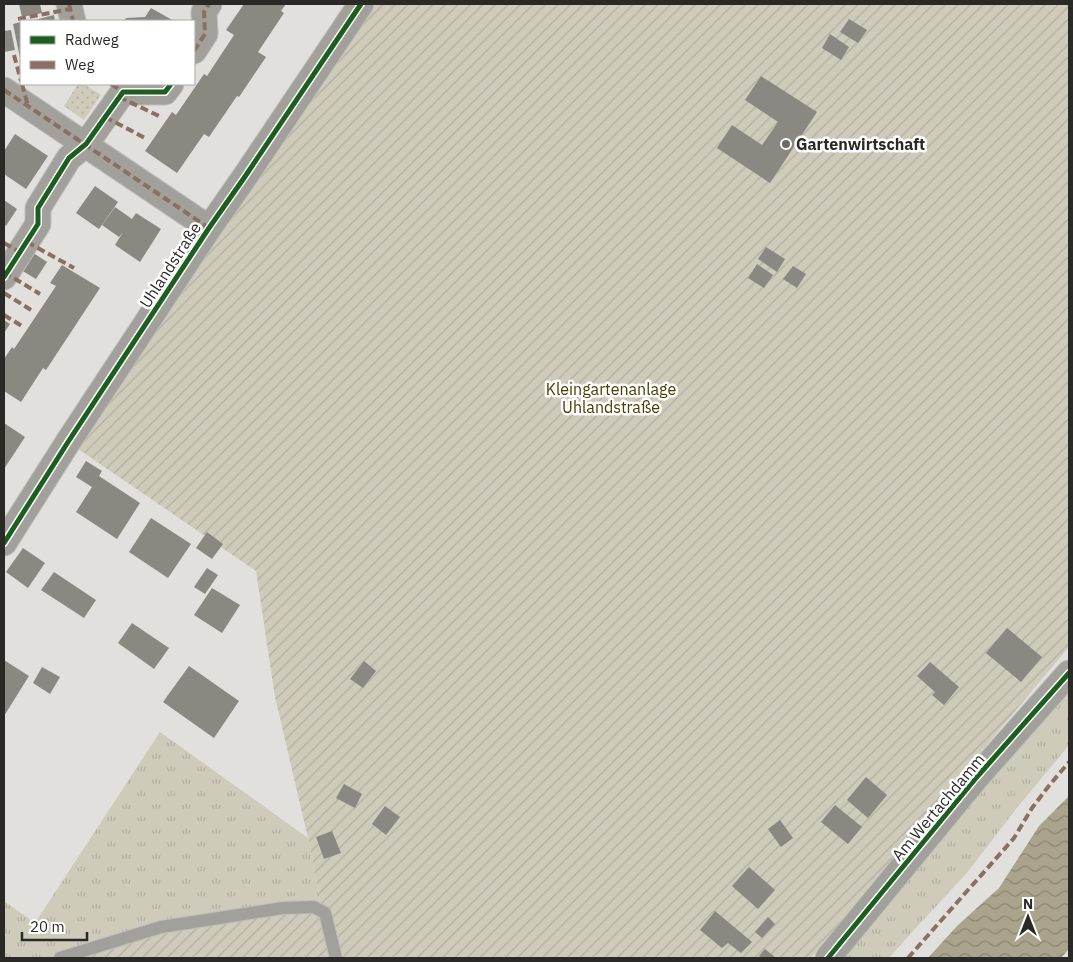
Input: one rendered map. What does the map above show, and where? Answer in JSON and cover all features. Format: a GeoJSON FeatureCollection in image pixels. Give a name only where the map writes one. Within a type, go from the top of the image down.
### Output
{"type":"FeatureCollection","features":[{"type":"Feature","properties":{"kind":"street"},"geometry":{"type":"LineString","coordinates":[[69,4],[73,20]]}},
{"type":"Feature","properties":{"kind":"street"},"geometry":{"type":"LineString","coordinates":[[195,49],[205,34],[204,12],[210,4]]}},
{"type":"Feature","properties":{"kind":"street","name":"Uhlandstraße"},"geometry":{"type":"LineString","coordinates":[[4,543],[209,228],[362,4]]}},
{"type":"Feature","properties":{"kind":"street"},"geometry":{"type":"LineString","coordinates":[[4,277],[38,224],[38,208],[69,158],[86,144],[117,88],[165,92],[170,85]]}},
{"type":"Feature","properties":{"kind":"street"},"geometry":{"type":"LineString","coordinates":[[4,90],[209,228]]}},
{"type":"Feature","properties":{"kind":"street","name":"Am Wertachdamm"},"geometry":{"type":"LineString","coordinates":[[828,958],[976,778],[1069,673]]}},
{"type":"Feature","properties":{"kind":"lane"},"geometry":{"type":"LineString","coordinates":[[60,958],[161,927],[283,908],[314,907],[325,913],[336,958]]}},
{"type":"Feature","properties":{"kind":"green space","name":"Kleingartenanlage Uhlandstraße"},"geometry":{"type":"Polygon","coordinates":[[[361,4],[1053,4],[1056,6],[1056,4],[1069,4],[1069,647],[811,958],[68,958],[173,924],[320,900],[308,838],[275,697],[256,571],[68,442],[361,4]]]}},
{"type":"Feature","properties":{"kind":"green space"},"geometry":{"type":"Polygon","coordinates":[[[77,85],[86,85],[101,95],[84,120],[64,106],[77,85]]]}},
{"type":"Feature","properties":{"kind":"green space"},"geometry":{"type":"Polygon","coordinates":[[[1069,682],[1069,745],[966,874],[889,958],[837,958],[1069,682]]]}},
{"type":"Feature","properties":{"kind":"green space"},"geometry":{"type":"Polygon","coordinates":[[[160,732],[308,838],[320,900],[173,924],[68,958],[4,958],[4,901],[35,923],[160,732]]]}},
{"type":"Feature","properties":{"kind":"water"},"geometry":{"type":"Polygon","coordinates":[[[1069,796],[1069,949],[1061,958],[928,958],[957,926],[999,888],[1039,826],[1069,796]]]}},
{"type":"Feature","properties":{"kind":"building"},"geometry":{"type":"Polygon","coordinates":[[[19,4],[40,4],[42,13],[22,17],[19,4]]]}},
{"type":"Feature","properties":{"kind":"building"},"geometry":{"type":"Polygon","coordinates":[[[244,4],[286,4],[281,11],[284,13],[258,52],[266,57],[209,137],[204,134],[177,173],[145,151],[172,112],[176,115],[204,74],[207,76],[234,35],[226,30],[244,4]]]}},
{"type":"Feature","properties":{"kind":"building"},"geometry":{"type":"Polygon","coordinates":[[[151,8],[172,20],[125,20],[126,18],[145,17],[151,8]]]}},
{"type":"Feature","properties":{"kind":"building"},"geometry":{"type":"Polygon","coordinates":[[[54,15],[55,20],[35,20],[54,15]]]}},
{"type":"Feature","properties":{"kind":"building"},"geometry":{"type":"Polygon","coordinates":[[[849,19],[867,30],[858,43],[840,32],[849,19]]]}},
{"type":"Feature","properties":{"kind":"building"},"geometry":{"type":"Polygon","coordinates":[[[20,22],[20,58],[13,24],[20,22]]]}},
{"type":"Feature","properties":{"kind":"building"},"geometry":{"type":"Polygon","coordinates":[[[11,30],[15,50],[4,52],[4,31],[11,30]]]}},
{"type":"Feature","properties":{"kind":"building"},"geometry":{"type":"Polygon","coordinates":[[[830,34],[849,47],[841,60],[822,48],[830,34]]]}},
{"type":"Feature","properties":{"kind":"building"},"geometry":{"type":"Polygon","coordinates":[[[761,76],[817,112],[770,183],[717,148],[732,125],[762,145],[778,122],[745,100],[761,76]]]}},
{"type":"Feature","properties":{"kind":"building"},"geometry":{"type":"Polygon","coordinates":[[[15,134],[48,156],[26,189],[4,174],[4,151],[15,134]]]}},
{"type":"Feature","properties":{"kind":"building"},"geometry":{"type":"Polygon","coordinates":[[[95,186],[118,202],[99,229],[76,213],[95,186]]]}},
{"type":"Feature","properties":{"kind":"building"},"geometry":{"type":"Polygon","coordinates":[[[4,200],[17,209],[6,226],[4,224],[4,200]]]}},
{"type":"Feature","properties":{"kind":"building"},"geometry":{"type":"Polygon","coordinates":[[[115,207],[132,219],[136,213],[161,229],[140,262],[115,245],[123,232],[119,237],[102,225],[115,207]]]}},
{"type":"Feature","properties":{"kind":"building"},"geometry":{"type":"Polygon","coordinates":[[[766,247],[785,259],[777,272],[758,259],[766,247]]]}},
{"type":"Feature","properties":{"kind":"building"},"geometry":{"type":"Polygon","coordinates":[[[32,252],[47,262],[36,279],[21,270],[32,252]]]}},
{"type":"Feature","properties":{"kind":"building"},"geometry":{"type":"Polygon","coordinates":[[[757,264],[773,275],[764,288],[748,278],[757,264]]]}},
{"type":"Feature","properties":{"kind":"building"},"geometry":{"type":"Polygon","coordinates":[[[62,265],[100,288],[46,370],[43,368],[21,402],[4,391],[4,359],[12,347],[14,349],[56,286],[50,283],[62,265]]]}},
{"type":"Feature","properties":{"kind":"building"},"geometry":{"type":"Polygon","coordinates":[[[793,266],[806,274],[797,288],[783,279],[793,266]]]}},
{"type":"Feature","properties":{"kind":"building"},"geometry":{"type":"Polygon","coordinates":[[[4,320],[10,324],[4,333],[4,320]]]}},
{"type":"Feature","properties":{"kind":"building"},"geometry":{"type":"Polygon","coordinates":[[[4,423],[25,437],[4,469],[4,423]]]}},
{"type":"Feature","properties":{"kind":"building"},"geometry":{"type":"Polygon","coordinates":[[[86,461],[102,471],[99,476],[140,503],[117,539],[76,512],[92,487],[76,477],[86,461]]]}},
{"type":"Feature","properties":{"kind":"building"},"geometry":{"type":"Polygon","coordinates":[[[151,518],[191,544],[168,578],[129,552],[151,518]]]}},
{"type":"Feature","properties":{"kind":"building"},"geometry":{"type":"Polygon","coordinates":[[[207,532],[223,544],[212,559],[196,548],[207,532]]]}},
{"type":"Feature","properties":{"kind":"building"},"geometry":{"type":"Polygon","coordinates":[[[23,548],[45,563],[28,588],[6,572],[23,548]]]}},
{"type":"Feature","properties":{"kind":"building"},"geometry":{"type":"Polygon","coordinates":[[[207,568],[218,575],[205,594],[194,587],[207,568]]]}},
{"type":"Feature","properties":{"kind":"building"},"geometry":{"type":"Polygon","coordinates":[[[54,572],[96,600],[84,618],[41,590],[54,572]]]}},
{"type":"Feature","properties":{"kind":"building"},"geometry":{"type":"Polygon","coordinates":[[[212,588],[240,605],[222,633],[194,615],[212,588]]]}},
{"type":"Feature","properties":{"kind":"building"},"geometry":{"type":"Polygon","coordinates":[[[132,623],[169,648],[154,669],[118,643],[132,623]]]}},
{"type":"Feature","properties":{"kind":"building"},"geometry":{"type":"Polygon","coordinates":[[[1007,628],[1042,657],[1021,682],[986,653],[1007,628]]]}},
{"type":"Feature","properties":{"kind":"building"},"geometry":{"type":"Polygon","coordinates":[[[4,660],[29,676],[4,716],[4,660]]]}},
{"type":"Feature","properties":{"kind":"building"},"geometry":{"type":"Polygon","coordinates":[[[364,661],[376,671],[363,688],[350,679],[364,661]]]}},
{"type":"Feature","properties":{"kind":"building"},"geometry":{"type":"Polygon","coordinates":[[[930,662],[959,687],[944,705],[932,695],[935,692],[917,676],[930,662]]]}},
{"type":"Feature","properties":{"kind":"building"},"geometry":{"type":"Polygon","coordinates":[[[189,666],[239,701],[214,738],[163,702],[189,666]]]}},
{"type":"Feature","properties":{"kind":"building"},"geometry":{"type":"Polygon","coordinates":[[[42,667],[60,677],[50,694],[33,683],[42,667]]]}},
{"type":"Feature","properties":{"kind":"building"},"geometry":{"type":"Polygon","coordinates":[[[866,777],[887,795],[868,818],[847,800],[866,777]]]}},
{"type":"Feature","properties":{"kind":"building"},"geometry":{"type":"Polygon","coordinates":[[[344,784],[362,794],[355,808],[336,798],[344,784]]]}},
{"type":"Feature","properties":{"kind":"building"},"geometry":{"type":"Polygon","coordinates":[[[835,805],[862,827],[848,844],[821,822],[835,805]]]}},
{"type":"Feature","properties":{"kind":"building"},"geometry":{"type":"Polygon","coordinates":[[[385,806],[400,817],[386,835],[372,824],[385,806]]]}},
{"type":"Feature","properties":{"kind":"building"},"geometry":{"type":"Polygon","coordinates":[[[780,820],[793,838],[781,847],[768,829],[780,820]]]}},
{"type":"Feature","properties":{"kind":"building"},"geometry":{"type":"Polygon","coordinates":[[[332,831],[341,853],[324,859],[316,837],[332,831]]]}},
{"type":"Feature","properties":{"kind":"building"},"geometry":{"type":"Polygon","coordinates":[[[749,867],[775,890],[758,909],[732,886],[749,867]]]}},
{"type":"Feature","properties":{"kind":"building"},"geometry":{"type":"Polygon","coordinates":[[[715,911],[752,942],[741,953],[728,943],[722,948],[700,930],[715,911]]]}},
{"type":"Feature","properties":{"kind":"building"},"geometry":{"type":"Polygon","coordinates":[[[768,917],[775,924],[762,938],[755,932],[768,917]]]}},
{"type":"Feature","properties":{"kind":"building"},"geometry":{"type":"Polygon","coordinates":[[[765,949],[776,958],[762,958],[759,956],[765,949]]]}},
{"type":"Feature","properties":{"kind":"marked path"},"geometry":{"type":"LineString","coordinates":[[69,4],[73,20]]}},
{"type":"Feature","properties":{"kind":"marked path"},"geometry":{"type":"LineString","coordinates":[[195,49],[205,34],[204,12],[209,4]]}},
{"type":"Feature","properties":{"kind":"marked path"},"geometry":{"type":"LineString","coordinates":[[18,19],[70,9]]}},
{"type":"Feature","properties":{"kind":"marked path"},"geometry":{"type":"LineString","coordinates":[[14,55],[20,77]]}},
{"type":"Feature","properties":{"kind":"marked path"},"geometry":{"type":"LineString","coordinates":[[22,85],[28,106]]}},
{"type":"Feature","properties":{"kind":"marked path"},"geometry":{"type":"LineString","coordinates":[[112,85],[123,92]]}},
{"type":"Feature","properties":{"kind":"marked path"},"geometry":{"type":"LineString","coordinates":[[4,90],[209,228]]}},
{"type":"Feature","properties":{"kind":"marked path"},"geometry":{"type":"LineString","coordinates":[[119,97],[159,116]]}},
{"type":"Feature","properties":{"kind":"marked path"},"geometry":{"type":"LineString","coordinates":[[105,117],[147,139]]}},
{"type":"Feature","properties":{"kind":"marked path"},"geometry":{"type":"LineString","coordinates":[[27,242],[74,268]]}},
{"type":"Feature","properties":{"kind":"marked path"},"geometry":{"type":"LineString","coordinates":[[4,243],[20,252]]}},
{"type":"Feature","properties":{"kind":"marked path"},"geometry":{"type":"LineString","coordinates":[[4,272],[40,294]]}},
{"type":"Feature","properties":{"kind":"marked path"},"geometry":{"type":"LineString","coordinates":[[4,293],[31,310]]}},
{"type":"Feature","properties":{"kind":"marked path"},"geometry":{"type":"LineString","coordinates":[[4,315],[22,326]]}},
{"type":"Feature","properties":{"kind":"marked path"},"geometry":{"type":"LineString","coordinates":[[908,958],[1014,838],[1032,808],[1069,762]]}},
{"type":"Feature","properties":{"kind":"cycle path"},"geometry":{"type":"LineString","coordinates":[[4,543],[209,228],[361,4]]}},
{"type":"Feature","properties":{"kind":"cycle path"},"geometry":{"type":"LineString","coordinates":[[4,277],[38,224],[38,208],[69,158],[86,144],[123,92],[165,92],[170,85]]}},
{"type":"Feature","properties":{"kind":"cycle path"},"geometry":{"type":"LineString","coordinates":[[828,958],[976,778],[1069,673]]}},
{"type":"Feature","properties":{"kind":"place","name":"Gartenwirtschaft"},"geometry":{"type":"Point","coordinates":[786,144]}}]}
